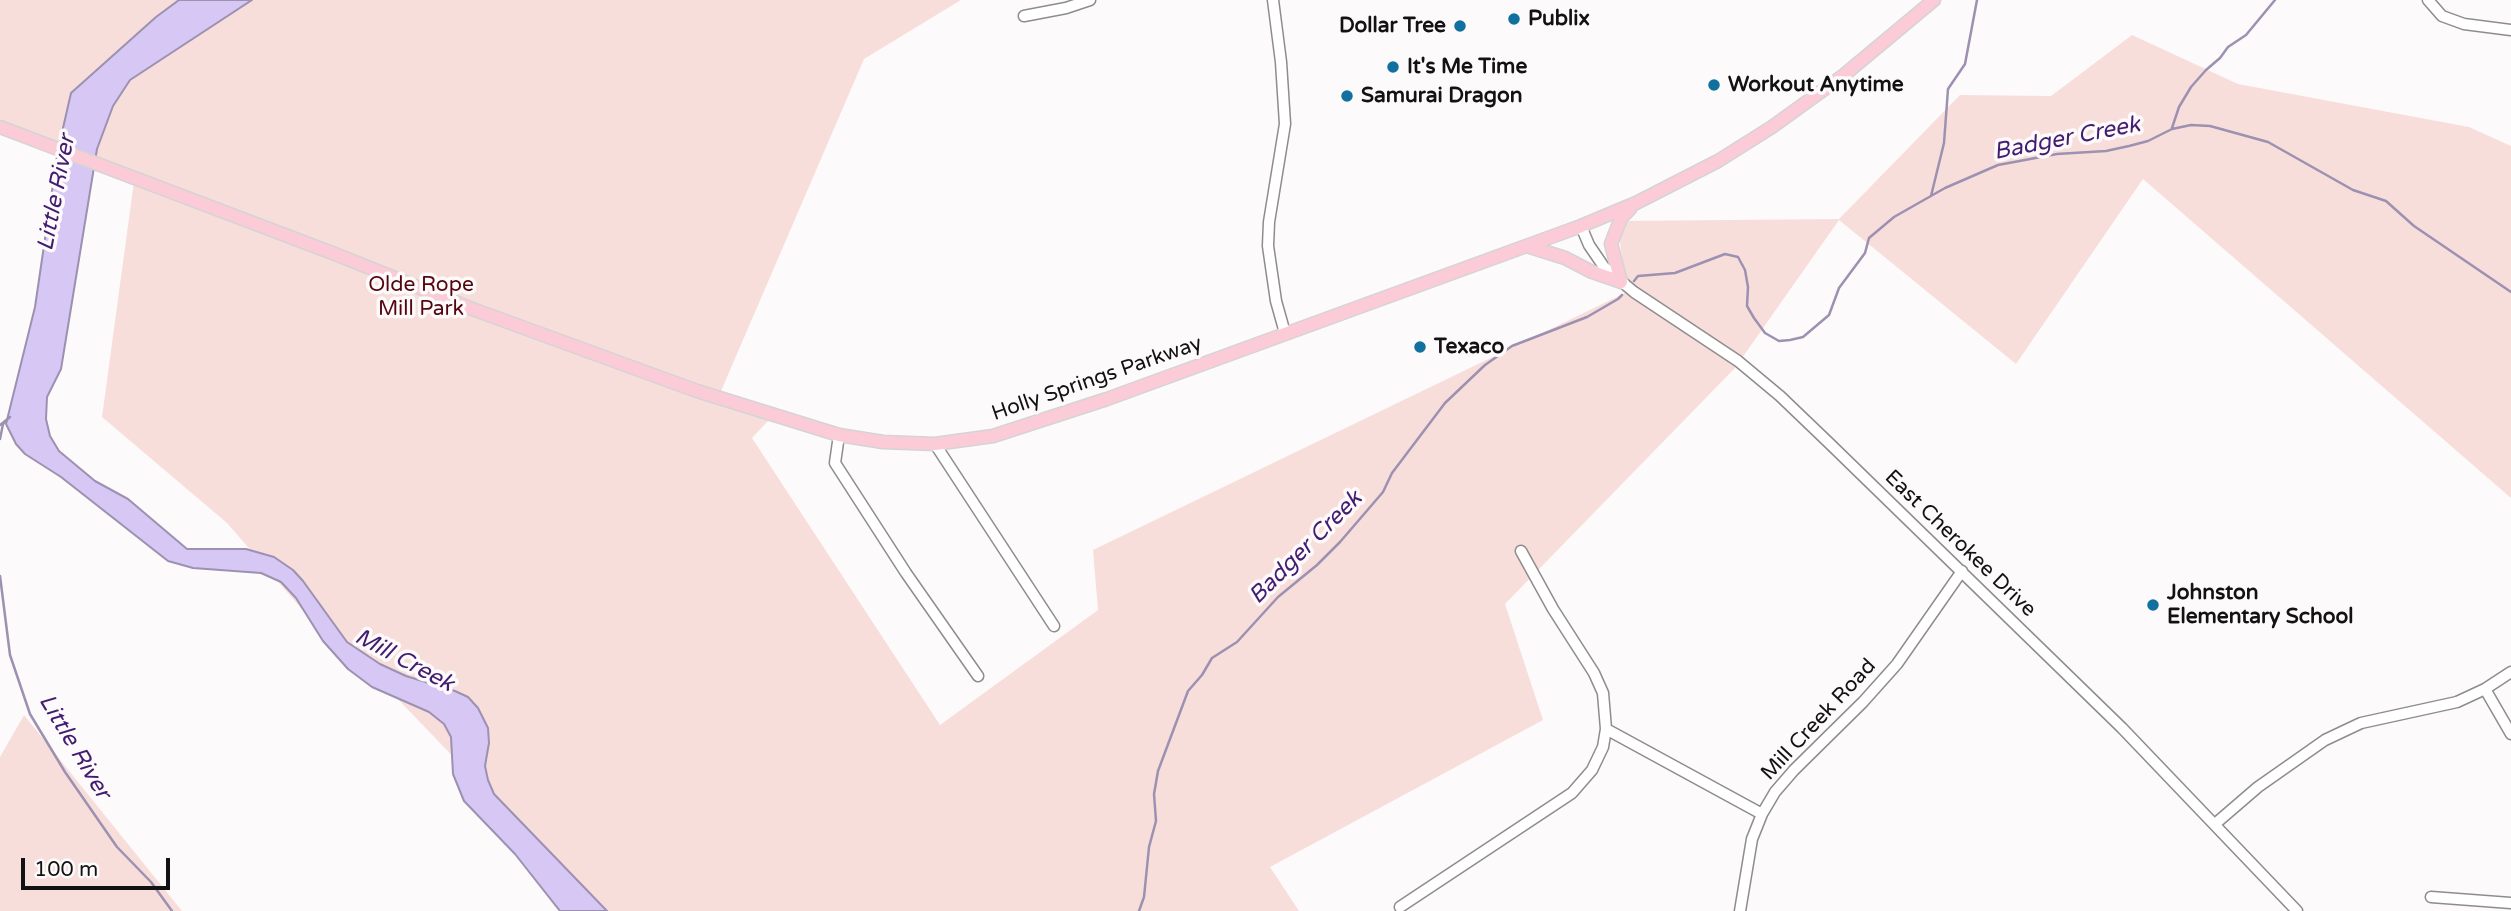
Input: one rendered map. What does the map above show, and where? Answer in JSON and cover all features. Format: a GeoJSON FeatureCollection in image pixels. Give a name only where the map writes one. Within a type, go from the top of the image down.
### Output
{"type":"FeatureCollection","features":[{"type":"Feature","properties":{"kind":"main road","name":"Holly Springs Parkway"},"geometry":{"type":"LineString","coordinates":[[0,127],[475,310],[697,391],[839,435],[883,442],[934,444],[971,440],[1018,429],[1107,399],[1581,226],[1636,203],[1707,167],[1772,127],[1844,75],[1932,1]]}},
{"type":"Feature","properties":{"kind":"main road"},"geometry":{"type":"LineString","coordinates":[[1621,282],[1611,244],[1621,218],[1636,203]]}},
{"type":"Feature","properties":{"kind":"main road"},"geometry":{"type":"LineString","coordinates":[[1527,246],[1565,258],[1592,272],[1621,282]]}},
{"type":"Feature","properties":{"kind":"street"},"geometry":{"type":"LineString","coordinates":[[1024,16],[1066,8],[1090,0]]}},
{"type":"Feature","properties":{"kind":"street"},"geometry":{"type":"LineString","coordinates":[[1273,0],[1285,124],[1269,222],[1268,246],[1276,301],[1285,333]]}},
{"type":"Feature","properties":{"kind":"street"},"geometry":{"type":"LineString","coordinates":[[2428,0],[2442,16],[2464,24],[2511,30]]}},
{"type":"Feature","properties":{"kind":"street","name":"East Cherokee Drive"},"geometry":{"type":"LineString","coordinates":[[1581,226],[1596,258],[1621,282],[1738,361],[1780,396],[1962,571],[2215,824],[2297,911]]}},
{"type":"Feature","properties":{"kind":"street"},"geometry":{"type":"LineString","coordinates":[[839,435],[835,463],[906,573],[978,676]]}},
{"type":"Feature","properties":{"kind":"street"},"geometry":{"type":"LineString","coordinates":[[934,444],[1054,626]]}},
{"type":"Feature","properties":{"kind":"street"},"geometry":{"type":"LineString","coordinates":[[1400,907],[1572,793],[1592,770],[1603,747],[1606,729],[1603,694],[1594,673],[1553,609],[1521,551]]}},
{"type":"Feature","properties":{"kind":"street","name":"Mill Creek Road"},"geometry":{"type":"LineString","coordinates":[[1740,911],[1752,839],[1775,792],[1897,664],[1962,571]]}},
{"type":"Feature","properties":{"kind":"street"},"geometry":{"type":"LineString","coordinates":[[2215,824],[2258,787],[2337,734],[2361,723],[2457,702],[2485,689],[2511,672]]}},
{"type":"Feature","properties":{"kind":"street"},"geometry":{"type":"LineString","coordinates":[[2485,689],[2511,734]]}},
{"type":"Feature","properties":{"kind":"street"},"geometry":{"type":"LineString","coordinates":[[1606,729],[1762,814]]}},
{"type":"Feature","properties":{"kind":"street"},"geometry":{"type":"LineString","coordinates":[[2431,897],[2511,903]]}},
{"type":"Feature","properties":{"kind":"green space","name":"Olde Rope Mill Park"},"geometry":{"type":"Polygon","coordinates":[[[0,0],[961,0],[864,59],[721,391],[731,406],[769,420],[752,438],[940,725],[1098,610],[1093,550],[1625,293],[1618,221],[1839,219],[1960,95],[2051,96],[2132,35],[2238,84],[2469,127],[2511,146],[2511,498],[2143,179],[2016,364],[1839,220],[1735,368],[1505,604],[1543,720],[1270,867],[1299,911],[574,911],[561,871],[464,801],[466,770],[390,691],[366,683],[227,523],[102,417],[135,174],[0,120],[0,0]]]}},
{"type":"Feature","properties":{"kind":"green space"},"geometry":{"type":"Polygon","coordinates":[[[24,715],[182,911],[0,911],[0,757],[24,715]]]}},
{"type":"Feature","properties":{"kind":"water"},"geometry":{"type":"Polygon","coordinates":[[[179,0],[252,0],[130,80],[113,106],[97,149],[61,369],[47,397],[46,419],[50,436],[59,451],[95,481],[128,499],[187,549],[246,549],[274,557],[303,581],[347,642],[380,664],[406,676],[468,697],[478,708],[488,728],[489,743],[485,766],[494,794],[607,911],[560,911],[515,854],[464,801],[453,774],[451,737],[444,724],[429,712],[372,687],[348,669],[323,641],[296,598],[281,582],[261,573],[193,568],[168,561],[61,477],[25,454],[16,444],[6,424],[35,307],[58,150],[71,93],[156,17],[179,0]]]}},
{"type":"Feature","properties":{"kind":"waterway"},"geometry":{"type":"LineString","coordinates":[[1931,196],[1944,143],[1948,89],[1965,64],[1977,0]]}},
{"type":"Feature","properties":{"kind":"waterway"},"geometry":{"type":"LineString","coordinates":[[2172,128],[2179,107],[2191,87],[2228,47],[2246,35],[2275,0]]}},
{"type":"Feature","properties":{"kind":"waterway","name":"Badger Creek"},"geometry":{"type":"LineString","coordinates":[[1634,281],[1638,276],[1675,273],[1725,254],[1738,257],[1745,270],[1747,306],[1765,333],[1779,341],[1803,337],[1829,315],[1839,288],[1865,253],[1869,238],[1894,217],[1945,188],[1998,165],[2057,154],[2106,151],[2148,141],[2172,129],[2191,125],[2210,126],[2268,142],[2353,190],[2386,201],[2414,226],[2511,292]]}},
{"type":"Feature","properties":{"kind":"waterway","name":"Badger Creek"},"geometry":{"type":"LineString","coordinates":[[1139,911],[1144,897],[1149,847],[1156,821],[1154,794],[1158,771],[1188,691],[1212,658],[1237,642],[1278,597],[1340,542],[1383,492],[1392,473],[1445,403],[1485,365],[1512,346],[1587,317],[1622,295]]}},
{"type":"Feature","properties":{"kind":"waterway","name":"Little River"},"geometry":{"type":"LineString","coordinates":[[0,425],[10,417]]}},
{"type":"Feature","properties":{"kind":"waterway","name":"Little River"},"geometry":{"type":"LineString","coordinates":[[0,439],[3,424],[7,420]]}},
{"type":"Feature","properties":{"kind":"waterway","name":"Little River"},"geometry":{"type":"LineString","coordinates":[[0,576],[10,655],[30,714],[65,772],[117,847],[151,882],[172,911]]}},
{"type":"Feature","properties":{"kind":"place","name":"Publix"},"geometry":{"type":"Point","coordinates":[1514,19]}},
{"type":"Feature","properties":{"kind":"place","name":"Dollar Tree"},"geometry":{"type":"Point","coordinates":[1460,26]}},
{"type":"Feature","properties":{"kind":"place","name":"It's Me Time"},"geometry":{"type":"Point","coordinates":[1393,67]}},
{"type":"Feature","properties":{"kind":"place","name":"Workout Anytime"},"geometry":{"type":"Point","coordinates":[1714,85]}},
{"type":"Feature","properties":{"kind":"place","name":"Samurai Dragon"},"geometry":{"type":"Point","coordinates":[1347,96]}},
{"type":"Feature","properties":{"kind":"place","name":"Texaco"},"geometry":{"type":"Point","coordinates":[1420,347]}},
{"type":"Feature","properties":{"kind":"place","name":"Johnston Elementary School"},"geometry":{"type":"Point","coordinates":[2153,605]}},
{"type":"Feature","properties":{"kind":"water label","name":"Mill Creek"},"geometry":{"type":"Point","coordinates":[404,661]}}]}
